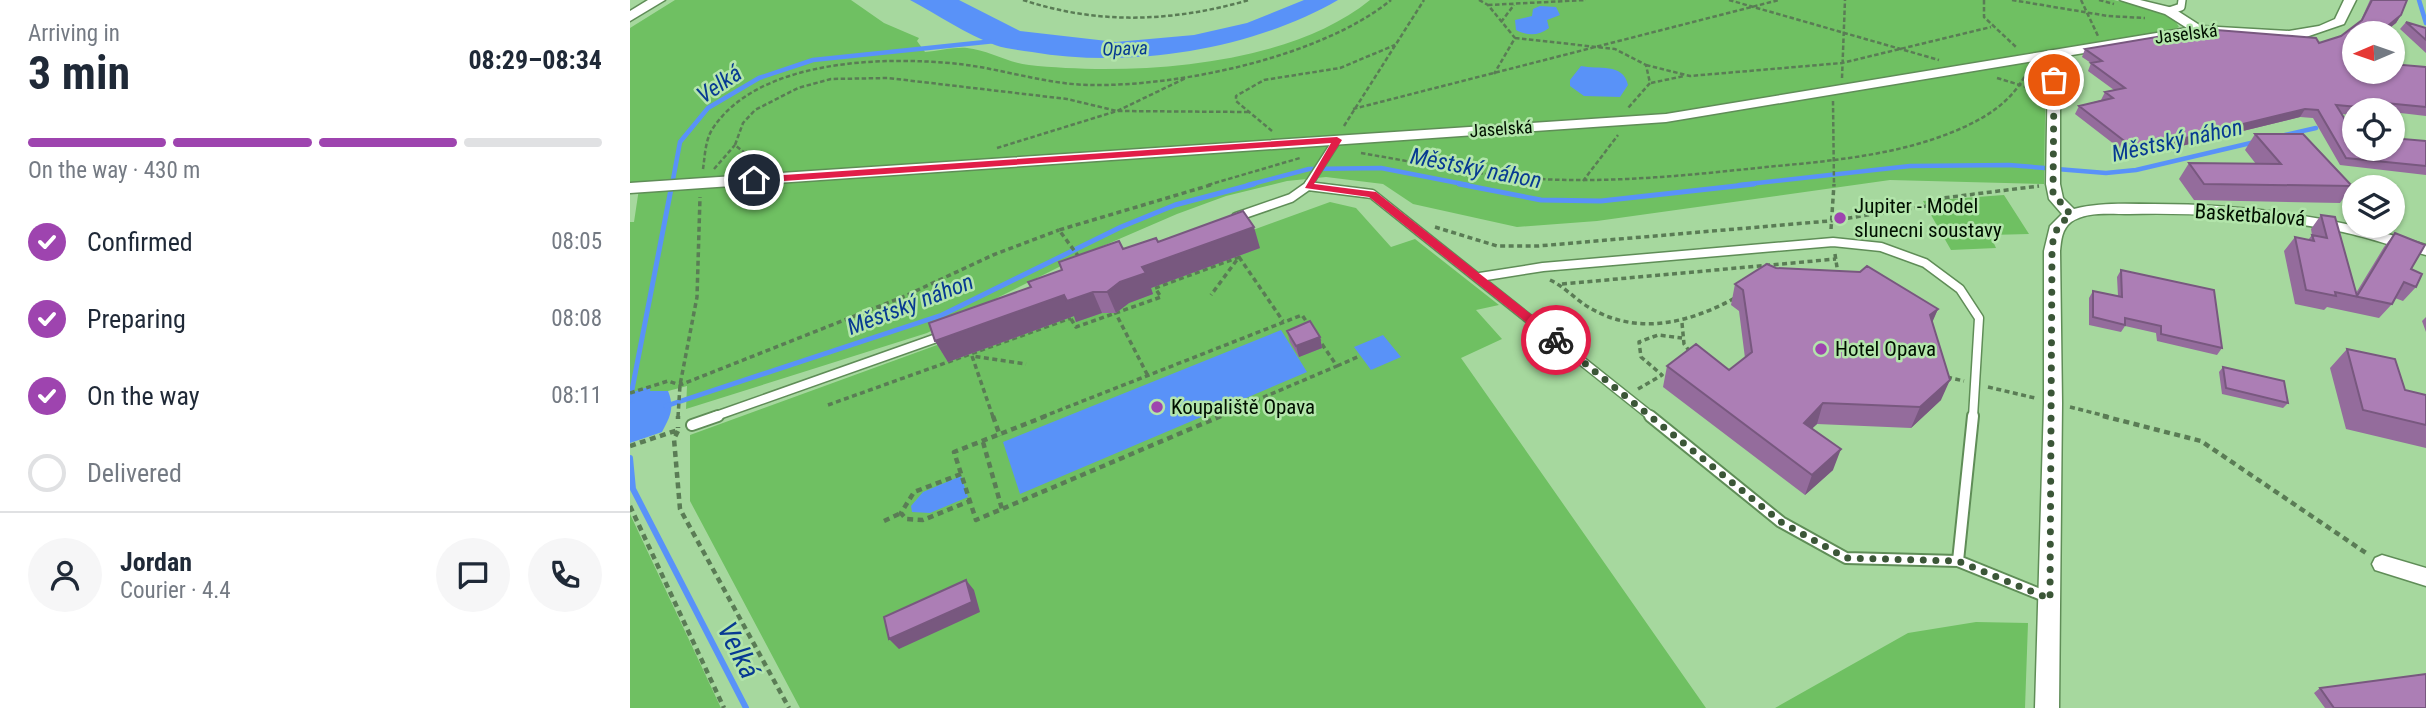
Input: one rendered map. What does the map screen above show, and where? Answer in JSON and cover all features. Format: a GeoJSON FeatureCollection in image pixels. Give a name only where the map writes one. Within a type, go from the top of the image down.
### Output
{"type":"FeatureCollection","features":[{"type":"Feature","properties":{"kind":"street"},"geometry":{"type":"LineString","coordinates":[[630,17],[659,0]]}},
{"type":"Feature","properties":{"kind":"street","name":"Jaselská"},"geometry":{"type":"LineString","coordinates":[[635,188],[1334,144],[1625,116],[1667,118],[2060,55],[2198,30],[2236,29],[2287,35],[2314,33],[2340,21],[2350,0]]}},
{"type":"Feature","properties":{"kind":"street"},"geometry":{"type":"LineString","coordinates":[[2127,6],[2169,11],[2198,30]]}},
{"type":"Feature","properties":{"kind":"street"},"geometry":{"type":"LineString","coordinates":[[2048,708],[2053,234],[2059,224],[2071,215],[2056,199],[2053,184],[2054,64],[2060,55]]}},
{"type":"Feature","properties":{"kind":"street","name":"Basketbalová"},"geometry":{"type":"LineString","coordinates":[[2071,215],[2107,209],[2178,205],[2323,221],[2426,250]]}},
{"type":"Feature","properties":{"kind":"street"},"geometry":{"type":"LineString","coordinates":[[2382,564],[2426,577]]}},
{"type":"Feature","properties":{"kind":"lane"},"geometry":{"type":"LineString","coordinates":[[2169,11],[2182,7],[2182,0]]}},
{"type":"Feature","properties":{"kind":"lane"},"geometry":{"type":"LineString","coordinates":[[1229,219],[1291,198],[1308,186],[1334,144]]}},
{"type":"Feature","properties":{"kind":"lane"},"geometry":{"type":"LineString","coordinates":[[1308,186],[1372,194],[1480,277],[1781,522],[1846,558],[1958,561],[2050,599]]}},
{"type":"Feature","properties":{"kind":"lane"},"geometry":{"type":"LineString","coordinates":[[1480,277],[1543,267],[1833,242],[1892,251],[1925,263],[1960,289],[1979,318],[1976,384],[1958,561]]}},
{"type":"Feature","properties":{"kind":"lane"},"geometry":{"type":"LineString","coordinates":[[692,425],[931,342],[953,331]]}},
{"type":"Feature","properties":{"kind":"path"},"geometry":{"type":"LineString","coordinates":[[1023,0],[1082,16],[1139,19],[1180,16],[1249,0]]}},
{"type":"Feature","properties":{"kind":"path"},"geometry":{"type":"LineString","coordinates":[[789,708],[680,509],[674,439],[678,430],[680,386],[697,297],[697,184],[709,134],[714,125],[748,93],[770,82],[804,71],[925,62],[960,64],[1003,75],[1087,85],[1191,75],[1283,54],[1335,32],[1391,0]]}},
{"type":"Feature","properties":{"kind":"path"},"geometry":{"type":"LineString","coordinates":[[1356,127],[1343,128],[1424,0]]}},
{"type":"Feature","properties":{"kind":"path"},"geometry":{"type":"LineString","coordinates":[[1479,0],[1488,5],[1515,38],[1615,49],[1646,65],[1689,76]]}},
{"type":"Feature","properties":{"kind":"path"},"geometry":{"type":"LineString","coordinates":[[1488,5],[1586,0]]}},
{"type":"Feature","properties":{"kind":"path"},"geometry":{"type":"LineString","coordinates":[[1729,0],[1944,61],[1931,64]]}},
{"type":"Feature","properties":{"kind":"path"},"geometry":{"type":"LineString","coordinates":[[1353,109],[1779,0]]}},
{"type":"Feature","properties":{"kind":"path"},"geometry":{"type":"LineString","coordinates":[[1829,221],[1835,166],[1833,92],[1842,79],[1845,0]]}},
{"type":"Feature","properties":{"kind":"path"},"geometry":{"type":"LineString","coordinates":[[1984,0],[1982,9],[1991,27],[2018,49],[2006,51]]}},
{"type":"Feature","properties":{"kind":"path"},"geometry":{"type":"LineString","coordinates":[[2012,0],[2087,13],[2156,19]]}},
{"type":"Feature","properties":{"kind":"path"},"geometry":{"type":"LineString","coordinates":[[2081,0],[2096,33]]}},
{"type":"Feature","properties":{"kind":"path"},"geometry":{"type":"LineString","coordinates":[[2099,0],[2145,13]]}},
{"type":"Feature","properties":{"kind":"path"},"geometry":{"type":"LineString","coordinates":[[1501,22],[1514,5]]}},
{"type":"Feature","properties":{"kind":"path"},"geometry":{"type":"LineString","coordinates":[[1583,181],[1620,131],[1625,116],[1650,83],[1668,77],[1842,63],[1906,50],[1991,27]]}},
{"type":"Feature","properties":{"kind":"path"},"geometry":{"type":"LineString","coordinates":[[2085,38],[2110,34]]}},
{"type":"Feature","properties":{"kind":"path"},"geometry":{"type":"LineString","coordinates":[[1494,74],[1515,38]]}},
{"type":"Feature","properties":{"kind":"path"},"geometry":{"type":"LineString","coordinates":[[1275,133],[1236,101],[1236,96],[1259,80],[1274,75],[1338,69],[1395,45]]}},
{"type":"Feature","properties":{"kind":"path"},"geometry":{"type":"LineString","coordinates":[[1646,65],[1650,83]]}},
{"type":"Feature","properties":{"kind":"path"},"geometry":{"type":"LineString","coordinates":[[630,393],[668,381],[680,386],[879,307],[993,255],[1059,230],[1334,144],[1535,179],[1583,181],[1661,178],[1835,160],[1902,147],[1984,118],[2003,106],[2021,86],[2028,68]]}},
{"type":"Feature","properties":{"kind":"path"},"geometry":{"type":"LineString","coordinates":[[989,154],[1000,146],[1116,111],[1191,75]]}},
{"type":"Feature","properties":{"kind":"path"},"geometry":{"type":"LineString","coordinates":[[1842,79],[1854,77]]}},
{"type":"Feature","properties":{"kind":"path"},"geometry":{"type":"LineString","coordinates":[[697,184],[735,145],[743,123],[755,110],[798,88],[831,79],[878,78],[923,82],[1067,99],[1116,111],[1249,112]]}},
{"type":"Feature","properties":{"kind":"path"},"geometry":{"type":"LineString","coordinates":[[1625,116],[1637,110]]}},
{"type":"Feature","properties":{"kind":"path"},"geometry":{"type":"LineString","coordinates":[[735,145],[746,154],[776,164]]}},
{"type":"Feature","properties":{"kind":"path"},"geometry":{"type":"LineString","coordinates":[[1431,226],[1497,246],[1538,246],[1829,221],[1940,204],[1943,198],[1972,193],[2053,184]]}},
{"type":"Feature","properties":{"kind":"path"},"geometry":{"type":"LineString","coordinates":[[1059,230],[1069,247],[1086,263]]}},
{"type":"Feature","properties":{"kind":"path"},"geometry":{"type":"LineString","coordinates":[[1833,242],[1839,282]]}},
{"type":"Feature","properties":{"kind":"path"},"geometry":{"type":"LineString","coordinates":[[1538,246],[1546,278],[1560,284],[1591,308],[1617,318],[1648,324],[1682,323],[1708,314],[1744,293]]}},
{"type":"Feature","properties":{"kind":"path"},"geometry":{"type":"LineString","coordinates":[[828,405],[939,364],[972,356],[1071,318],[1076,327],[1161,297],[1155,288],[1239,257]]}},
{"type":"Feature","properties":{"kind":"path"},"geometry":{"type":"LineString","coordinates":[[1211,295],[1239,257]]}},
{"type":"Feature","properties":{"kind":"path"},"geometry":{"type":"LineString","coordinates":[[1239,257],[1283,321]]}},
{"type":"Feature","properties":{"kind":"path"},"geometry":{"type":"LineString","coordinates":[[1560,284],[1836,260]]}},
{"type":"Feature","properties":{"kind":"path"},"geometry":{"type":"LineString","coordinates":[[1767,266],[1771,271]]}},
{"type":"Feature","properties":{"kind":"path"},"geometry":{"type":"LineString","coordinates":[[1110,303],[1148,376]]}},
{"type":"Feature","properties":{"kind":"path"},"geometry":{"type":"LineString","coordinates":[[879,307],[893,318]]}},
{"type":"Feature","properties":{"kind":"path"},"geometry":{"type":"LineString","coordinates":[[1337,366],[1302,314],[954,452],[976,520],[1337,366],[1360,356]]}},
{"type":"Feature","properties":{"kind":"path"},"geometry":{"type":"LineString","coordinates":[[1682,323],[1685,349],[1695,355]]}},
{"type":"Feature","properties":{"kind":"path"},"geometry":{"type":"LineString","coordinates":[[1625,397],[1662,375],[1639,356],[1639,342],[1658,335],[1682,338]]}},
{"type":"Feature","properties":{"kind":"path"},"geometry":{"type":"LineString","coordinates":[[972,356],[1026,364]]}},
{"type":"Feature","properties":{"kind":"path"},"geometry":{"type":"LineString","coordinates":[[972,356],[1000,436]]}},
{"type":"Feature","properties":{"kind":"path"},"geometry":{"type":"LineString","coordinates":[[1944,377],[2201,440],[2382,564]]}},
{"type":"Feature","properties":{"kind":"path"},"geometry":{"type":"LineString","coordinates":[[630,446],[692,425]]}},
{"type":"Feature","properties":{"kind":"path"},"geometry":{"type":"LineString","coordinates":[[983,442],[1002,509]]}},
{"type":"Feature","properties":{"kind":"path"},"geometry":{"type":"LineString","coordinates":[[884,521],[901,513],[914,492],[961,474]]}},
{"type":"Feature","properties":{"kind":"path"},"geometry":{"type":"LineString","coordinates":[[901,513],[906,519],[923,520],[970,501]]}},
{"type":"Feature","properties":{"kind":"path"},"geometry":{"type":"LineString","coordinates":[[630,506],[724,708]]}},
{"type":"Feature","properties":{"kind":"green space"},"geometry":{"type":"Polygon","coordinates":[[[675,0],[851,0],[884,23],[919,38],[917,41],[925,52],[967,48],[1021,64],[1114,69],[1207,62],[1253,53],[1296,40],[1336,22],[1370,0],[2114,0],[2159,11],[2168,15],[2179,27],[2171,31],[2046,51],[2044,184],[1890,180],[1597,221],[1517,227],[1413,204],[1383,184],[1326,177],[1287,181],[1226,196],[1177,214],[1089,252],[927,333],[686,409],[687,386],[668,391],[630,393],[630,222],[634,222],[640,182],[630,182],[630,28],[675,0]]]}},
{"type":"Feature","properties":{"kind":"green space"},"geometry":{"type":"Polygon","coordinates":[[[2004,195],[2029,234],[1990,235],[1996,248],[1951,250],[1923,201],[2004,195]]]}},
{"type":"Feature","properties":{"kind":"green space"},"geometry":{"type":"Polygon","coordinates":[[[1330,202],[1356,208],[1391,247],[1415,239],[1499,305],[1476,310],[1502,339],[1461,358],[1706,708],[800,708],[690,501],[690,435],[1330,202]]]}},
{"type":"Feature","properties":{"kind":"green space"},"geometry":{"type":"Polygon","coordinates":[[[630,514],[721,708],[630,708],[630,514]]]}},
{"type":"Feature","properties":{"kind":"green space"},"geometry":{"type":"Polygon","coordinates":[[[1976,622],[2028,623],[2025,708],[1775,708],[1908,633],[1976,622]]]}},
{"type":"Feature","properties":{"kind":"water","name":"Opava"},"geometry":{"type":"Polygon","coordinates":[[[910,0],[959,0],[1020,31],[1116,42],[1194,35],[1247,23],[1304,0],[1338,0],[1268,32],[1229,43],[1149,56],[1109,58],[1069,57],[999,46],[973,35],[910,0]]]}},
{"type":"Feature","properties":{"kind":"water"},"geometry":{"type":"Polygon","coordinates":[[[1540,6],[1556,7],[1560,15],[1547,20],[1549,28],[1541,33],[1529,34],[1516,30],[1515,20],[1532,16],[1533,9],[1540,6]]]}},
{"type":"Feature","properties":{"kind":"water"},"geometry":{"type":"Polygon","coordinates":[[[1581,66],[1615,70],[1621,73],[1628,85],[1620,97],[1584,96],[1570,86],[1570,80],[1581,66]]]}},
{"type":"Feature","properties":{"kind":"water","name":"Koupaliště Opava"},"geometry":{"type":"Polygon","coordinates":[[[1281,330],[1307,372],[1020,494],[1003,442],[1281,330]]]}},
{"type":"Feature","properties":{"kind":"water"},"geometry":{"type":"Polygon","coordinates":[[[1383,335],[1401,357],[1371,370],[1354,347],[1383,335]]]}},
{"type":"Feature","properties":{"kind":"water"},"geometry":{"type":"Polygon","coordinates":[[[651,386],[650,391],[668,391],[671,402],[669,417],[662,432],[630,443],[630,393],[651,386]]]}},
{"type":"Feature","properties":{"kind":"water"},"geometry":{"type":"Polygon","coordinates":[[[961,476],[968,497],[930,513],[912,512],[911,506],[923,492],[961,476]]]}},
{"type":"Feature","properties":{"kind":"building"},"geometry":{"type":"Polygon","coordinates":[[[2372,0],[2407,0],[2401,15],[2394,21],[2362,20],[2372,0]]]}},
{"type":"Feature","properties":{"kind":"building"},"geometry":{"type":"Polygon","coordinates":[[[2406,22],[2426,28],[2426,40],[2406,22]]]}},
{"type":"Feature","properties":{"kind":"building"},"geometry":{"type":"Polygon","coordinates":[[[2204,29],[2316,38],[2319,43],[2341,36],[2342,84],[2405,84],[2405,65],[2426,67],[2426,107],[2405,105],[2405,98],[2342,98],[2342,106],[2336,105],[2342,115],[2342,151],[2318,110],[2305,109],[2136,150],[2079,106],[2113,98],[2105,92],[2125,88],[2091,63],[2102,61],[2085,49],[2204,29]]]}},
{"type":"Feature","properties":{"kind":"building"},"geometry":{"type":"Polygon","coordinates":[[[2255,134],[2303,134],[2342,175],[2342,186],[2204,184],[2189,163],[2281,164],[2255,134]]]}},
{"type":"Feature","properties":{"kind":"building"},"geometry":{"type":"Polygon","coordinates":[[[2405,139],[2426,141],[2426,166],[2376,161],[2405,161],[2405,139]]]}},
{"type":"Feature","properties":{"kind":"building"},"geometry":{"type":"Polygon","coordinates":[[[1243,211],[1254,227],[1142,267],[1146,273],[1120,282],[1107,292],[1093,292],[1067,301],[1064,295],[935,341],[929,323],[1031,287],[1028,282],[1062,270],[1059,262],[1119,241],[1123,249],[1156,238],[1158,242],[1243,211]]]}},
{"type":"Feature","properties":{"kind":"building"},"geometry":{"type":"Polygon","coordinates":[[[2321,215],[2335,217],[2357,296],[2392,238],[2405,237],[2425,245],[2411,269],[2422,274],[2416,287],[2404,282],[2392,304],[2335,292],[2336,296],[2306,290],[2295,237],[2314,241],[2312,235],[2327,238],[2321,215]]]}},
{"type":"Feature","properties":{"kind":"building"},"geometry":{"type":"Polygon","coordinates":[[[1767,264],[1776,268],[1860,272],[1867,266],[1938,309],[1930,315],[1950,380],[1920,407],[1823,403],[1804,423],[1841,449],[1812,475],[1667,366],[1696,344],[1729,370],[1752,352],[1743,290],[1735,284],[1767,264]]]}},
{"type":"Feature","properties":{"kind":"building"},"geometry":{"type":"Polygon","coordinates":[[[2121,270],[2214,290],[2222,348],[2161,334],[2161,326],[2125,318],[2125,325],[2093,317],[2093,291],[2122,297],[2121,270]]]}},
{"type":"Feature","properties":{"kind":"building"},"geometry":{"type":"Polygon","coordinates":[[[1310,321],[1320,337],[1296,346],[1287,331],[1310,321]]]}},
{"type":"Feature","properties":{"kind":"building"},"geometry":{"type":"Polygon","coordinates":[[[2347,349],[2395,359],[2405,390],[2426,395],[2426,425],[2363,410],[2347,349]]]}},
{"type":"Feature","properties":{"kind":"building"},"geometry":{"type":"Polygon","coordinates":[[[2223,367],[2284,381],[2288,403],[2226,388],[2223,367]]]}},
{"type":"Feature","properties":{"kind":"building"},"geometry":{"type":"Polygon","coordinates":[[[966,580],[972,602],[889,639],[884,617],[966,580]]]}},
{"type":"Feature","properties":{"kind":"building"},"geometry":{"type":"Polygon","coordinates":[[[2426,674],[2426,708],[2334,708],[2320,688],[2426,674]]]}},
{"type":"Feature","properties":{"kind":"waterway","name":"Městský náhon"},"geometry":{"type":"LineString","coordinates":[[2419,0],[2426,23]]}},
{"type":"Feature","properties":{"kind":"waterway","name":"Velká"},"geometry":{"type":"LineString","coordinates":[[672,185],[680,142],[708,108],[759,78],[813,60],[995,41]]}},
{"type":"Feature","properties":{"kind":"waterway","name":"Městský náhon"},"geometry":{"type":"LineString","coordinates":[[2285,135],[2316,128]]}},
{"type":"Feature","properties":{"kind":"waterway","name":"Městský náhon"},"geometry":{"type":"LineString","coordinates":[[1739,185],[1910,166],[2009,165],[2106,173],[2136,170],[2255,142]]}},
{"type":"Feature","properties":{"kind":"waterway","name":"Městský náhon"},"geometry":{"type":"LineString","coordinates":[[1248,185],[1309,169],[1381,168],[1468,185]]}},
{"type":"Feature","properties":{"kind":"waterway","name":"Velká"},"geometry":{"type":"LineString","coordinates":[[630,400],[672,184]]}},
{"type":"Feature","properties":{"kind":"waterway","name":"Městský náhon"},"geometry":{"type":"LineString","coordinates":[[666,406],[942,315],[1121,227],[1175,205],[1254,184]]}},
{"type":"Feature","properties":{"kind":"waterway","name":"Městský náhon"},"geometry":{"type":"LineString","coordinates":[[1459,184],[1541,200],[1601,201],[1754,184]]}},
{"type":"Feature","properties":{"kind":"waterway","name":"Velká"},"geometry":{"type":"LineString","coordinates":[[630,458],[633,489],[746,708]]}},
{"type":"Feature","properties":{"kind":"way so far"},"geometry":{"type":"LineString","coordinates":[[1556,340],[1781,522],[1846,558],[1958,561],[2050,599],[2052,251],[2053,234],[2059,224],[2071,215],[2061,207],[2053,193],[2054,80]]}},
{"type":"Feature","properties":{"kind":"place","name":"Jupiter - Model slunecni soustavy"},"geometry":{"type":"Point","coordinates":[1840,218]}},
{"type":"Feature","properties":{"kind":"place","name":"Hotel Opava"},"geometry":{"type":"Point","coordinates":[1821,349]}},
{"type":"Feature","properties":{"kind":"place","name":"Koupaliště Opava"},"geometry":{"type":"Point","coordinates":[1157,407]}},
{"type":"Feature","properties":{"kind":"route"},"geometry":{"type":"LineString","coordinates":[[754,180],[1337,140],[1309,180],[1308,186],[1372,194],[1480,277],[1556,340]]}}]}
